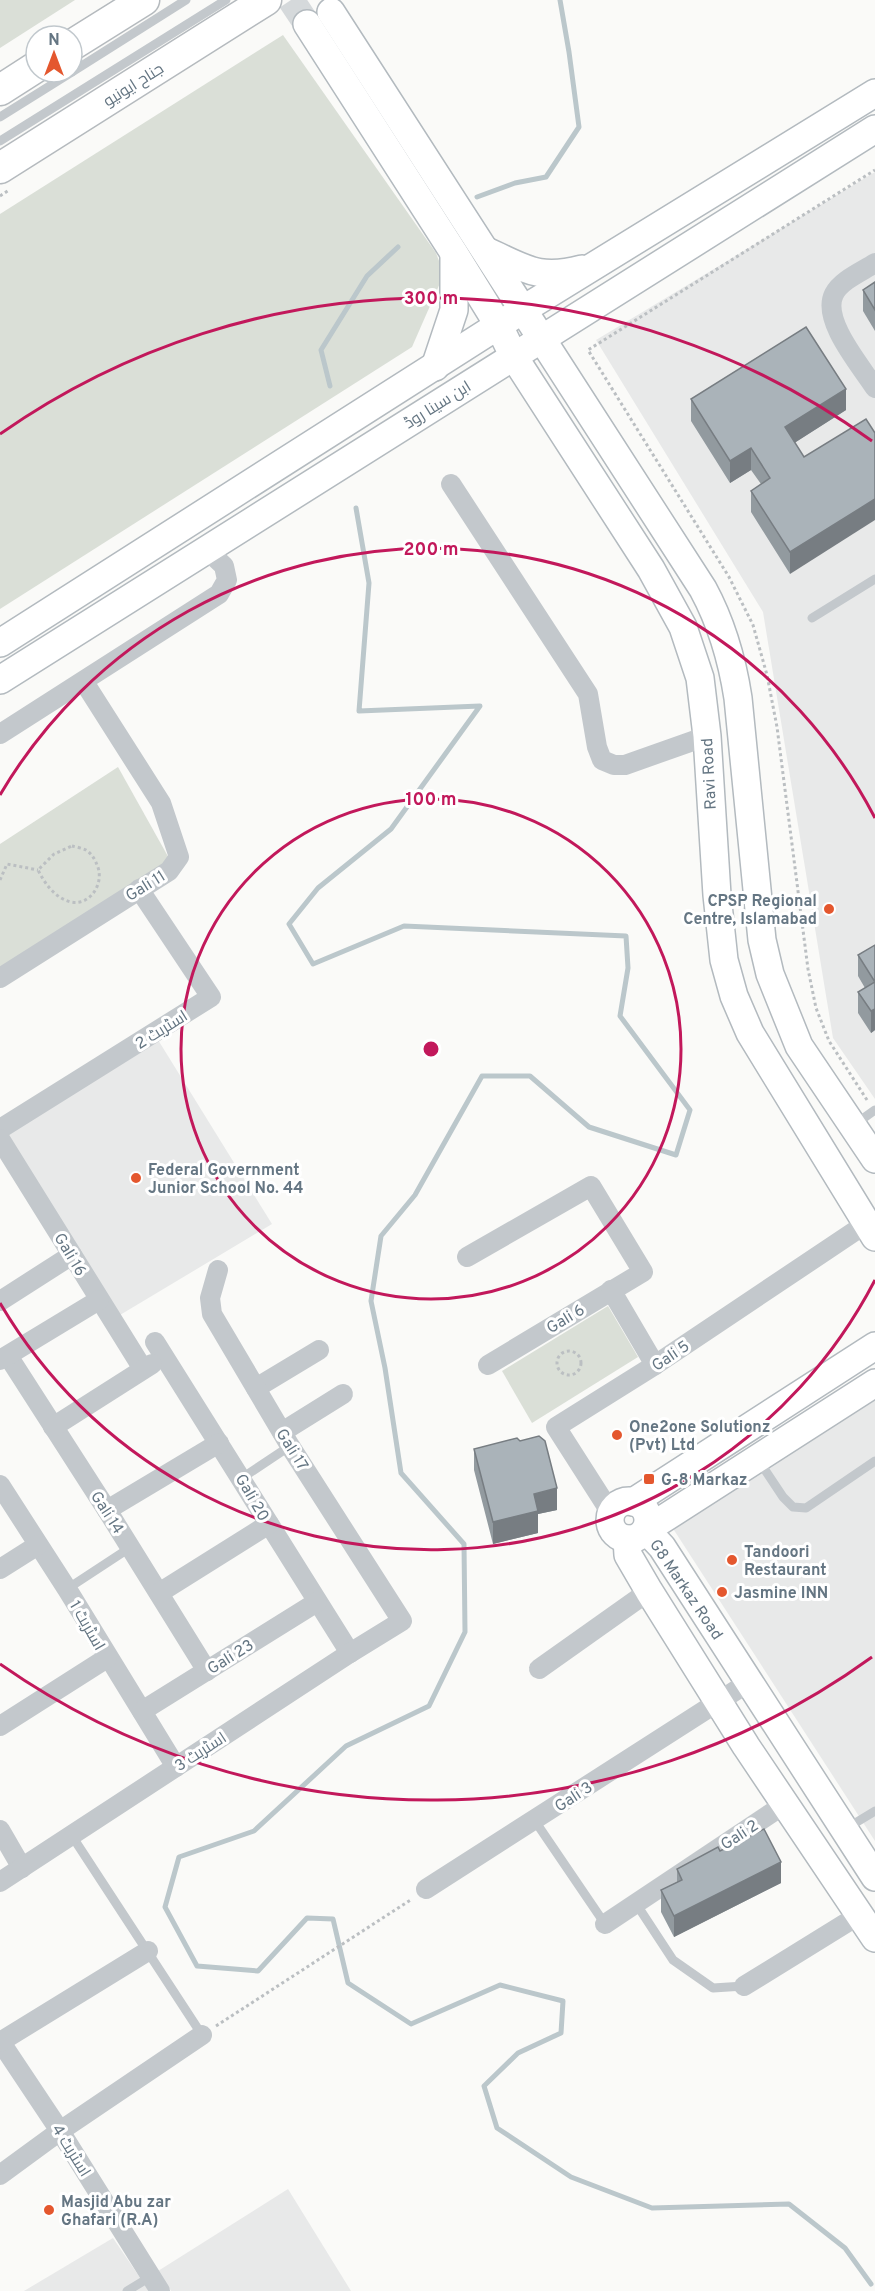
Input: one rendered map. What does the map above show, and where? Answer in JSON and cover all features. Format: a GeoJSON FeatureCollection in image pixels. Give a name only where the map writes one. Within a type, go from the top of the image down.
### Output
{"type":"FeatureCollection","features":[{"type":"Feature","properties":{"kind":"main road"},"geometry":{"type":"LineString","coordinates":[[84,38],[144,0]]}},
{"type":"Feature","properties":{"kind":"main road","name":"جناح ایونیو"},"geometry":{"type":"LineString","coordinates":[[0,168],[266,0]]}},
{"type":"Feature","properties":{"kind":"main road"},"geometry":{"type":"LineString","coordinates":[[0,90],[24,75]]}},
{"type":"Feature","properties":{"kind":"street"},"geometry":{"type":"LineString","coordinates":[[331,12],[524,309],[541,339],[703,589],[717,615],[732,662],[738,698],[762,940],[770,974],[799,1046],[875,1160]]}},
{"type":"Feature","properties":{"kind":"street","name":"Ravi Road"},"geometry":{"type":"LineString","coordinates":[[307,24],[454,253],[499,326],[514,357],[651,570],[683,627],[700,678],[724,960],[734,996],[750,1033],[871,1230]]}},
{"type":"Feature","properties":{"kind":"street","name":"ابن سینا روڈ"},"geometry":{"type":"LineString","coordinates":[[0,643],[524,309],[875,93]]}},
{"type":"Feature","properties":{"kind":"street","name":"ابن سینا روڈ"},"geometry":{"type":"LineString","coordinates":[[0,680],[875,129]]}},
{"type":"Feature","properties":{"kind":"street"},"geometry":{"type":"LineString","coordinates":[[486,251],[528,271],[560,275],[596,264]]}},
{"type":"Feature","properties":{"kind":"street"},"geometry":{"type":"LineString","coordinates":[[435,367],[454,310],[454,253]]}},
{"type":"Feature","properties":{"kind":"street"},"geometry":{"type":"LineString","coordinates":[[875,263],[846,282],[835,293],[830,309],[833,322],[875,388]]}},
{"type":"Feature","properties":{"kind":"street"},"geometry":{"type":"LineString","coordinates":[[451,484],[588,694],[597,747],[602,760],[614,765],[625,765],[706,736]]}},
{"type":"Feature","properties":{"kind":"street"},"geometry":{"type":"LineString","coordinates":[[0,734],[219,594],[227,580],[224,566],[207,550]]}},
{"type":"Feature","properties":{"kind":"street","name":"Gali 11"},"geometry":{"type":"LineString","coordinates":[[0,978],[169,871],[179,857],[161,803],[84,682]]}},
{"type":"Feature","properties":{"kind":"street","name":"اسٹریٹ 2"},"geometry":{"type":"LineString","coordinates":[[0,1129],[211,998],[139,889]]}},
{"type":"Feature","properties":{"kind":"street","name":"Gali 16"},"geometry":{"type":"LineString","coordinates":[[0,1138],[143,1369]]}},
{"type":"Feature","properties":{"kind":"street","name":"Gali 6"},"geometry":{"type":"LineString","coordinates":[[467,1257],[591,1186],[644,1272],[488,1365]]}},
{"type":"Feature","properties":{"kind":"street","name":"Gali 5"},"geometry":{"type":"LineString","coordinates":[[622,1507],[556,1427],[871,1230]]}},
{"type":"Feature","properties":{"kind":"street"},"geometry":{"type":"LineString","coordinates":[[0,1301],[72,1255]]}},
{"type":"Feature","properties":{"kind":"street","name":"Gali 17"},"geometry":{"type":"LineString","coordinates":[[218,1270],[210,1298],[212,1314],[286,1439],[402,1621]]}},
{"type":"Feature","properties":{"kind":"street"},"geometry":{"type":"LineString","coordinates":[[611,1290],[655,1365]]}},
{"type":"Feature","properties":{"kind":"street"},"geometry":{"type":"LineString","coordinates":[[4,1358],[99,1300]]}},
{"type":"Feature","properties":{"kind":"street"},"geometry":{"type":"LineString","coordinates":[[637,1535],[618,1536],[614,1532],[611,1526],[622,1507],[875,1346]]}},
{"type":"Feature","properties":{"kind":"street","name":"Gali 20"},"geometry":{"type":"LineString","coordinates":[[143,1369],[160,1349],[350,1653]]}},
{"type":"Feature","properties":{"kind":"street"},"geometry":{"type":"LineString","coordinates":[[256,1388],[319,1350]]}},
{"type":"Feature","properties":{"kind":"street","name":"Gali 14"},"geometry":{"type":"LineString","coordinates":[[4,1358],[53,1427],[131,1547],[207,1671]]}},
{"type":"Feature","properties":{"kind":"street"},"geometry":{"type":"LineString","coordinates":[[53,1427],[143,1369]]}},
{"type":"Feature","properties":{"kind":"street","name":"G8 Markaz Road"},"geometry":{"type":"LineString","coordinates":[[875,1383],[637,1535],[628,1555],[718,1701],[875,1938]]}},
{"type":"Feature","properties":{"kind":"street"},"geometry":{"type":"LineString","coordinates":[[286,1439],[343,1394]]}},
{"type":"Feature","properties":{"kind":"street"},"geometry":{"type":"LineString","coordinates":[[107,1510],[219,1443]]}},
{"type":"Feature","properties":{"kind":"street","name":"اسٹریٹ 1"},"geometry":{"type":"LineString","coordinates":[[0,1485],[176,1767]]}},
{"type":"Feature","properties":{"kind":"street"},"geometry":{"type":"LineString","coordinates":[[159,1593],[268,1524]]}},
{"type":"Feature","properties":{"kind":"street","name":"G8 Markaz Road"},"geometry":{"type":"LineString","coordinates":[[637,1535],[659,1542],[875,1877]]}},
{"type":"Feature","properties":{"kind":"street"},"geometry":{"type":"LineString","coordinates":[[0,1569],[38,1545]]}},
{"type":"Feature","properties":{"kind":"street"},"geometry":{"type":"LineString","coordinates":[[539,1669],[649,1591]]}},
{"type":"Feature","properties":{"kind":"street","name":"Gali 23"},"geometry":{"type":"LineString","coordinates":[[142,1711],[317,1602]]}},
{"type":"Feature","properties":{"kind":"street","name":"اسٹریٹ 3"},"geometry":{"type":"LineString","coordinates":[[0,1882],[402,1621]]}},
{"type":"Feature","properties":{"kind":"street"},"geometry":{"type":"LineString","coordinates":[[0,1726],[107,1658]]}},
{"type":"Feature","properties":{"kind":"street","name":"Gali 3"},"geometry":{"type":"LineString","coordinates":[[426,1889],[749,1682]]}},
{"type":"Feature","properties":{"kind":"street"},"geometry":{"type":"LineString","coordinates":[[789,1810],[824,1796]]}},
{"type":"Feature","properties":{"kind":"street","name":"Gali 2"},"geometry":{"type":"LineString","coordinates":[[605,1924],[635,1902],[789,1810]]}},
{"type":"Feature","properties":{"kind":"street"},"geometry":{"type":"LineString","coordinates":[[0,1830],[22,1868]]}},
{"type":"Feature","properties":{"kind":"street"},"geometry":{"type":"LineString","coordinates":[[744,1986],[859,1915]]}},
{"type":"Feature","properties":{"kind":"street"},"geometry":{"type":"LineString","coordinates":[[0,2042],[148,1951]]}},
{"type":"Feature","properties":{"kind":"street"},"geometry":{"type":"LineString","coordinates":[[0,2175],[60,2130],[202,2035]]}},
{"type":"Feature","properties":{"kind":"street","name":"اسٹریٹ 4"},"geometry":{"type":"LineString","coordinates":[[0,2042],[60,2130],[155,2284]]}},
{"type":"Feature","properties":{"kind":"lane"},"geometry":{"type":"LineString","coordinates":[[84,64],[186,0]]}},
{"type":"Feature","properties":{"kind":"lane"},"geometry":{"type":"LineString","coordinates":[[0,141],[225,0]]}},
{"type":"Feature","properties":{"kind":"lane"},"geometry":{"type":"LineString","coordinates":[[0,117],[53,84]]}},
{"type":"Feature","properties":{"kind":"lane"},"geometry":{"type":"LineString","coordinates":[[812,618],[875,579]]}},
{"type":"Feature","properties":{"kind":"lane"},"geometry":{"type":"LineString","coordinates":[[852,1126],[875,1110]]}},
{"type":"Feature","properties":{"kind":"lane"},"geometry":{"type":"LineString","coordinates":[[242,1478],[286,1439]]}},
{"type":"Feature","properties":{"kind":"lane"},"geometry":{"type":"LineString","coordinates":[[757,1459],[783,1497],[793,1507],[806,1508],[875,1461]]}},
{"type":"Feature","properties":{"kind":"lane"},"geometry":{"type":"LineString","coordinates":[[67,1589],[131,1547]]}},
{"type":"Feature","properties":{"kind":"lane"},"geometry":{"type":"LineString","coordinates":[[845,1830],[875,1811]]}},
{"type":"Feature","properties":{"kind":"lane"},"geometry":{"type":"LineString","coordinates":[[535,1821],[605,1924]]}},
{"type":"Feature","properties":{"kind":"lane"},"geometry":{"type":"LineString","coordinates":[[72,1836],[202,2035]]}},
{"type":"Feature","properties":{"kind":"lane"},"geometry":{"type":"LineString","coordinates":[[635,1902],[673,1960],[712,1988],[744,1986]]}},
{"type":"Feature","properties":{"kind":"lane"},"geometry":{"type":"LineString","coordinates":[[127,2291],[155,2284]]}},
{"type":"Feature","properties":{"kind":"path"},"geometry":{"type":"LineString","coordinates":[[875,170],[588,350],[729,577],[753,625],[767,675],[777,727],[808,969],[816,1008],[829,1041],[875,1110]]}},
{"type":"Feature","properties":{"kind":"path"},"geometry":{"type":"LineString","coordinates":[[0,880],[7,864],[38,870],[52,892],[70,902],[82,902],[94,892],[100,882],[100,872],[94,858],[86,850],[72,846],[54,854],[38,870]]}},
{"type":"Feature","properties":{"kind":"path"},"geometry":{"type":"LineString","coordinates":[[563,1343],[567,1351]]}},
{"type":"Feature","properties":{"kind":"path"},"geometry":{"type":"LineString","coordinates":[[567,1351],[575,1352],[581,1362],[579,1370],[569,1375],[561,1372],[557,1366],[560,1354],[567,1351]]}},
{"type":"Feature","properties":{"kind":"path"},"geometry":{"type":"LineString","coordinates":[[202,2035],[426,1889]]}},
{"type":"Feature","properties":{"kind":"shaded area"},"geometry":{"type":"Polygon","coordinates":[[[0,0],[75,0],[38,24],[24,24],[24,33],[0,48],[0,0]]]}},
{"type":"Feature","properties":{"kind":"shaded area"},"geometry":{"type":"Polygon","coordinates":[[[283,35],[436,253],[444,274],[412,347],[0,609],[0,214],[283,35]]]}},
{"type":"Feature","properties":{"kind":"shaded area"},"geometry":{"type":"Polygon","coordinates":[[[875,172],[875,1099],[833,1038],[763,612],[596,340],[875,172]]]}},
{"type":"Feature","properties":{"kind":"shaded area"},"geometry":{"type":"Polygon","coordinates":[[[118,767],[170,860],[0,969],[0,844],[118,767]]]}},
{"type":"Feature","properties":{"kind":"shaded area","name":"Federal Government Junior School No. 44"},"geometry":{"type":"Polygon","coordinates":[[[155,1035],[272,1224],[115,1318],[1,1132],[155,1035]]]}},
{"type":"Feature","properties":{"kind":"shaded area"},"geometry":{"type":"Polygon","coordinates":[[[608,1306],[638,1357],[532,1423],[502,1371],[608,1306]]]}},
{"type":"Feature","properties":{"kind":"shaded area"},"geometry":{"type":"Polygon","coordinates":[[[875,1399],[875,1841],[672,1527],[875,1399]]]}},
{"type":"Feature","properties":{"kind":"shaded area"},"geometry":{"type":"Polygon","coordinates":[[[288,2189],[351,2291],[171,2291],[158,2271],[288,2189]]]}},
{"type":"Feature","properties":{"kind":"shaded area"},"geometry":{"type":"Polygon","coordinates":[[[113,2238],[149,2291],[24,2291],[113,2238]]]}},
{"type":"Feature","properties":{"kind":"building"},"geometry":{"type":"Polygon","coordinates":[[[875,282],[875,310],[863,290],[875,282]]]}},
{"type":"Feature","properties":{"kind":"building"},"geometry":{"type":"Polygon","coordinates":[[[806,327],[846,389],[785,427],[804,457],[866,419],[875,433],[875,499],[790,552],[751,491],[770,478],[751,448],[730,461],[691,399],[806,327]]]}},
{"type":"Feature","properties":{"kind":"building"},"geometry":{"type":"Polygon","coordinates":[[[875,945],[875,982],[858,955],[875,945]]]}},
{"type":"Feature","properties":{"kind":"building"},"geometry":{"type":"Polygon","coordinates":[[[875,982],[875,1009],[871,1011],[858,992],[875,982]]]}},
{"type":"Feature","properties":{"kind":"building"},"geometry":{"type":"Polygon","coordinates":[[[539,1436],[545,1441],[557,1488],[534,1494],[538,1511],[493,1522],[474,1449],[517,1438],[520,1441],[539,1436]]]}},
{"type":"Feature","properties":{"kind":"building"},"geometry":{"type":"Polygon","coordinates":[[[764,1829],[781,1862],[674,1916],[661,1890],[682,1880],[677,1869],[718,1847],[720,1851],[764,1829]]]}},
{"type":"Feature","properties":{"kind":"waterway"},"geometry":{"type":"LineString","coordinates":[[477,197],[515,183],[546,177],[579,127],[560,0]]}},
{"type":"Feature","properties":{"kind":"waterway"},"geometry":{"type":"LineString","coordinates":[[330,386],[321,350],[367,276],[398,247]]}},
{"type":"Feature","properties":{"kind":"waterway"},"geometry":{"type":"LineString","coordinates":[[356,508],[369,583],[359,711],[480,706],[391,829],[318,888],[289,924],[313,964],[404,926],[626,936],[628,968],[620,1016],[690,1110],[676,1155],[589,1127],[530,1076],[482,1076],[415,1195],[381,1236],[371,1301],[385,1368],[401,1473],[464,1544],[465,1632],[429,1706],[346,1746],[254,1831],[179,1857],[165,1907],[197,1966],[258,1971],[307,1918],[333,1919],[348,1983],[411,2024],[500,1985],[563,2001],[561,2033],[518,2053],[484,2086],[497,2128],[571,2177],[652,2208],[789,2204],[845,2248],[871,2284]]}},
{"type":"Feature","properties":{"kind":"tunnel"},"geometry":{"type":"LineString","coordinates":[[291,0],[307,24]]}},
{"type":"Feature","properties":{"kind":"place","name":"CPSP Regional Centre, Islamabad"},"geometry":{"type":"Point","coordinates":[829,909]}},
{"type":"Feature","properties":{"kind":"place","name":"Federal Government Junior School No. 44"},"geometry":{"type":"Point","coordinates":[136,1178]}},
{"type":"Feature","properties":{"kind":"place","name":"One2one Solutionz (Pvt) Ltd"},"geometry":{"type":"Point","coordinates":[617,1435]}},
{"type":"Feature","properties":{"kind":"place","name":"G-8 Markaz"},"geometry":{"type":"Point","coordinates":[649,1479]}},
{"type":"Feature","properties":{"kind":"place","name":"Tandoori Restaurant"},"geometry":{"type":"Point","coordinates":[732,1560]}},
{"type":"Feature","properties":{"kind":"place","name":"Jasmine INN"},"geometry":{"type":"Point","coordinates":[722,1592]}},
{"type":"Feature","properties":{"kind":"place","name":"Masjid Abu zar Ghafari (R.A)"},"geometry":{"type":"Point","coordinates":[49,2210]}}]}
